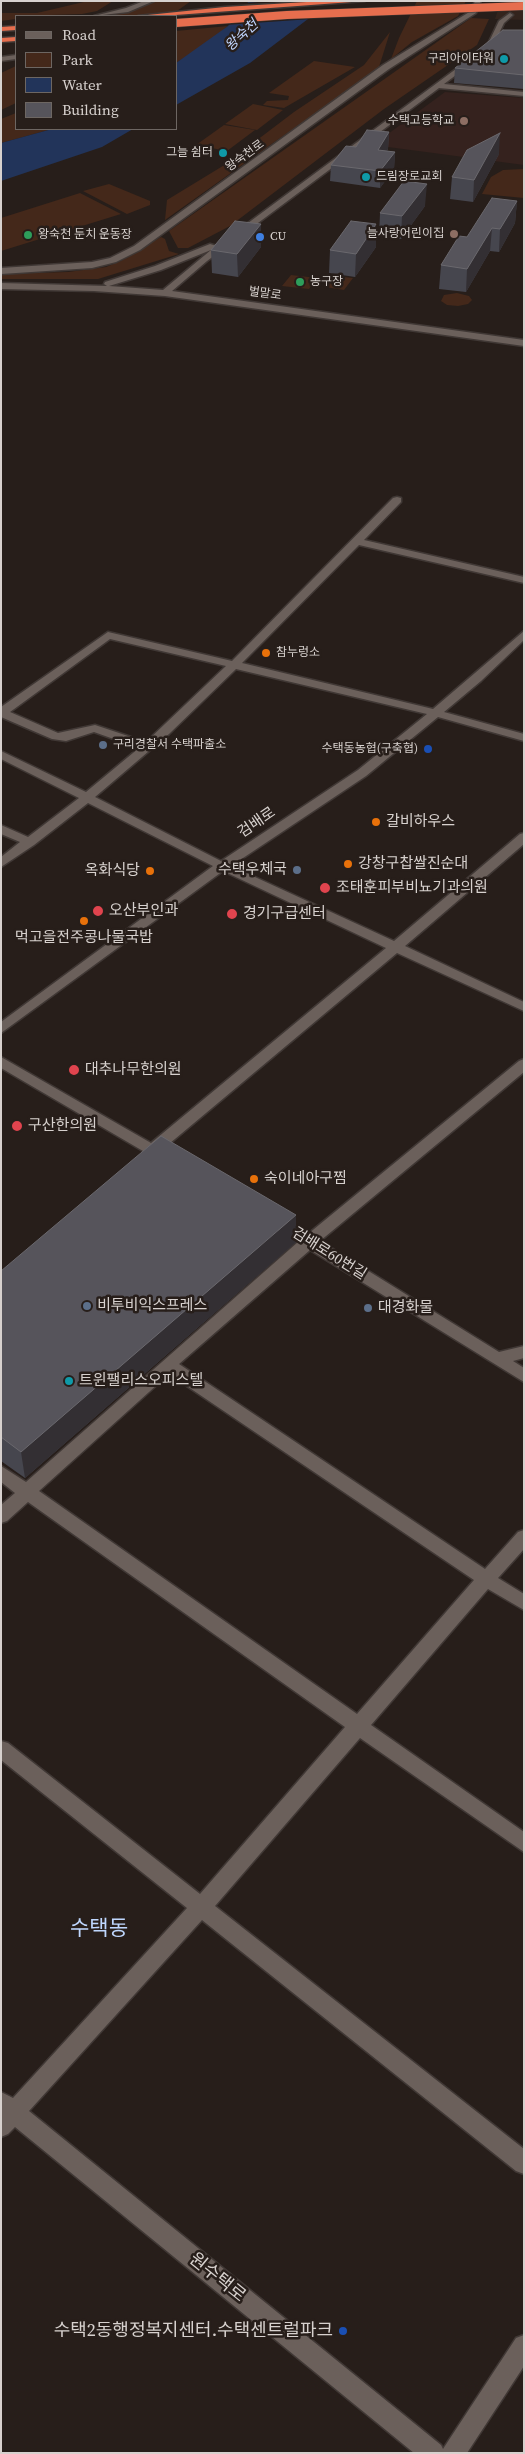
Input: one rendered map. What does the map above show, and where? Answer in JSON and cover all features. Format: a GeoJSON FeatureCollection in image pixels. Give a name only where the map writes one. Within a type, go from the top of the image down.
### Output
{"type":"FeatureCollection","features":[{"type":"Feature","properties":{"kind":"highway"},"geometry":{"type":"LineString","coordinates":[[153,15],[234,8],[362,1]]}},
{"type":"Feature","properties":{"kind":"highway"},"geometry":{"type":"LineString","coordinates":[[178,23],[287,14],[524,6]]}},
{"type":"Feature","properties":{"kind":"highway"},"geometry":{"type":"LineString","coordinates":[[1,29],[15,28]]}},
{"type":"Feature","properties":{"kind":"highway"},"geometry":{"type":"LineString","coordinates":[[1,40],[15,39]]}},
{"type":"Feature","properties":{"kind":"street"},"geometry":{"type":"LineString","coordinates":[[102,15],[128,10],[151,1]]}},
{"type":"Feature","properties":{"kind":"street","name":"왕숙천로"},"geometry":{"type":"LineString","coordinates":[[1,270],[92,265],[113,260],[137,248],[386,67],[474,12],[478,1]]}},
{"type":"Feature","properties":{"kind":"street"},"geometry":{"type":"LineString","coordinates":[[165,294],[204,259],[490,47],[501,22],[510,15]]}},
{"type":"Feature","properties":{"kind":"street"},"geometry":{"type":"LineString","coordinates":[[1,59],[15,57]]}},
{"type":"Feature","properties":{"kind":"street"},"geometry":{"type":"LineString","coordinates":[[438,86],[524,94]]}},
{"type":"Feature","properties":{"kind":"street"},"geometry":{"type":"LineString","coordinates":[[94,288],[158,268],[231,240]]}},
{"type":"Feature","properties":{"kind":"street","name":"벌말로"},"geometry":{"type":"LineString","coordinates":[[1,286],[94,288],[165,294],[524,343]]}},
{"type":"Feature","properties":{"kind":"street"},"geometry":{"type":"LineString","coordinates":[[1,863],[87,798],[147,747],[234,665],[397,500]]}},
{"type":"Feature","properties":{"kind":"street"},"geometry":{"type":"LineString","coordinates":[[356,541],[524,580]]}},
{"type":"Feature","properties":{"kind":"street","name":"검배로"},"geometry":{"type":"LineString","coordinates":[[1,1030],[222,866],[362,773],[477,679],[524,634]]}},
{"type":"Feature","properties":{"kind":"street"},"geometry":{"type":"LineString","coordinates":[[1,713],[108,635],[436,714],[524,738]]}},
{"type":"Feature","properties":{"kind":"street"},"geometry":{"type":"LineString","coordinates":[[1,713],[56,737],[66,737],[84,729],[95,728],[147,747]]}},
{"type":"Feature","properties":{"kind":"street"},"geometry":{"type":"LineString","coordinates":[[1,754],[222,866],[524,1007]]}},
{"type":"Feature","properties":{"kind":"street"},"geometry":{"type":"LineString","coordinates":[[1,829],[30,842]]}},
{"type":"Feature","properties":{"kind":"street"},"geometry":{"type":"LineString","coordinates":[[137,1163],[524,837]]}},
{"type":"Feature","properties":{"kind":"street"},"geometry":{"type":"LineString","coordinates":[[1,1062],[169,1160]]}},
{"type":"Feature","properties":{"kind":"street"},"geometry":{"type":"LineString","coordinates":[[1,1516],[168,1365],[310,1241],[524,1064]]}},
{"type":"Feature","properties":{"kind":"street","name":"검배로60번길"},"geometry":{"type":"LineString","coordinates":[[269,1217],[524,1376]]}},
{"type":"Feature","properties":{"kind":"street"},"geometry":{"type":"LineString","coordinates":[[497,1359],[524,1352]]}},
{"type":"Feature","properties":{"kind":"street"},"geometry":{"type":"LineString","coordinates":[[168,1365],[524,1603]]}},
{"type":"Feature","properties":{"kind":"street"},"geometry":{"type":"LineString","coordinates":[[1,1474],[524,1843]]}},
{"type":"Feature","properties":{"kind":"street"},"geometry":{"type":"LineString","coordinates":[[5,2114],[201,1907],[356,1726],[524,1537]]}},
{"type":"Feature","properties":{"kind":"street"},"geometry":{"type":"LineString","coordinates":[[1,1749],[524,2163]]}},
{"type":"Feature","properties":{"kind":"street","name":"원수택로"},"geometry":{"type":"LineString","coordinates":[[5,2114],[433,2453]]}},
{"type":"Feature","properties":{"kind":"street"},"geometry":{"type":"LineString","coordinates":[[453,2453],[524,2346]]}},
{"type":"Feature","properties":{"kind":"shaded area"},"geometry":{"type":"Polygon","coordinates":[[[501,1],[524,1],[524,20],[495,19],[501,1]]]}},
{"type":"Feature","properties":{"kind":"shaded area","name":"수택고등학교"},"geometry":{"type":"Polygon","coordinates":[[[445,92],[524,98],[524,165],[373,145],[445,92]]]}},
{"type":"Feature","properties":{"kind":"green space"},"geometry":{"type":"Polygon","coordinates":[[[88,1],[113,1],[97,11],[82,14],[15,15],[15,19],[1,21],[1,13],[37,13],[88,1]]]}},
{"type":"Feature","properties":{"kind":"green space"},"geometry":{"type":"Polygon","coordinates":[[[155,1],[191,1],[171,15],[112,15],[155,1]]]}},
{"type":"Feature","properties":{"kind":"green space"},"geometry":{"type":"Polygon","coordinates":[[[417,1],[466,1],[458,16],[412,42],[391,59],[399,38],[417,1]]]}},
{"type":"Feature","properties":{"kind":"green space"},"geometry":{"type":"Polygon","coordinates":[[[471,18],[489,19],[477,45],[384,109],[230,226],[188,248],[178,248],[169,231],[471,18]]]}},
{"type":"Feature","properties":{"kind":"green space"},"geometry":{"type":"Polygon","coordinates":[[[228,26],[210,41],[178,62],[178,31],[228,26]]]}},
{"type":"Feature","properties":{"kind":"green space"},"geometry":{"type":"Polygon","coordinates":[[[390,32],[379,67],[372,74],[250,159],[236,156],[294,112],[364,65],[390,32]]]}},
{"type":"Feature","properties":{"kind":"green space"},"geometry":{"type":"Polygon","coordinates":[[[314,61],[355,67],[284,108],[263,105],[267,101],[288,100],[289,96],[269,93],[314,61]]]}},
{"type":"Feature","properties":{"kind":"green space"},"geometry":{"type":"Polygon","coordinates":[[[15,66],[15,103],[1,110],[1,73],[15,66]]]}},
{"type":"Feature","properties":{"kind":"green space"},"geometry":{"type":"Polygon","coordinates":[[[253,104],[283,110],[257,130],[225,124],[253,104]]]}},
{"type":"Feature","properties":{"kind":"green space"},"geometry":{"type":"Polygon","coordinates":[[[15,113],[15,130],[48,130],[1,143],[1,119],[15,113]]]}},
{"type":"Feature","properties":{"kind":"green space"},"geometry":{"type":"Polygon","coordinates":[[[224,125],[255,130],[227,151],[196,145],[224,125]]]}},
{"type":"Feature","properties":{"kind":"green space"},"geometry":{"type":"Polygon","coordinates":[[[231,161],[245,163],[165,220],[167,200],[231,161]]]}},
{"type":"Feature","properties":{"kind":"green space"},"geometry":{"type":"Polygon","coordinates":[[[524,169],[524,198],[482,194],[491,177],[503,170],[524,169]]]}},
{"type":"Feature","properties":{"kind":"green space"},"geometry":{"type":"Polygon","coordinates":[[[109,184],[150,201],[150,205],[127,214],[83,191],[109,184]]]}},
{"type":"Feature","properties":{"kind":"green space","name":"왕숙천 둔치 운동장"},"geometry":{"type":"Polygon","coordinates":[[[80,193],[121,214],[1,251],[1,218],[80,193]]]}},
{"type":"Feature","properties":{"kind":"green space"},"geometry":{"type":"Polygon","coordinates":[[[161,237],[165,239],[169,251],[179,254],[98,279],[1,279],[1,274],[68,272],[106,267],[121,261],[161,237]]]}},
{"type":"Feature","properties":{"kind":"green space","name":"농구장"},"geometry":{"type":"Polygon","coordinates":[[[291,275],[317,278],[309,289],[282,286],[291,275]]]}},
{"type":"Feature","properties":{"kind":"green space"},"geometry":{"type":"Polygon","coordinates":[[[334,276],[353,278],[344,290],[325,287],[334,276]]]}},
{"type":"Feature","properties":{"kind":"green space"},"geometry":{"type":"Polygon","coordinates":[[[457,293],[469,296],[472,300],[468,304],[458,306],[447,305],[441,301],[444,295],[457,293]]]}},
{"type":"Feature","properties":{"kind":"water","name":"왕숙천"},"geometry":{"type":"Polygon","coordinates":[[[249,1],[326,1],[308,19],[250,63],[178,104],[178,62],[228,26],[249,1]]]}},
{"type":"Feature","properties":{"kind":"water"},"geometry":{"type":"Polygon","coordinates":[[[48,130],[131,130],[102,147],[1,181],[1,143],[48,130]]]}},
{"type":"Feature","properties":{"kind":"pier"},"geometry":{"type":"Polygon","coordinates":[[[329,1],[311,19],[225,25],[244,3],[329,1]]]}},
{"type":"Feature","properties":{"kind":"building"},"geometry":{"type":"Polygon","coordinates":[[[503,30],[524,30],[524,75],[455,68],[503,30]]]}},
{"type":"Feature","properties":{"kind":"building"},"geometry":{"type":"Polygon","coordinates":[[[367,130],[389,132],[378,150],[395,152],[380,171],[331,165],[346,146],[356,147],[367,130]]]}},
{"type":"Feature","properties":{"kind":"building"},"geometry":{"type":"Polygon","coordinates":[[[500,133],[474,180],[452,177],[467,150],[500,133]]]}},
{"type":"Feature","properties":{"kind":"building"},"geometry":{"type":"Polygon","coordinates":[[[404,181],[427,184],[402,216],[380,213],[404,181]]]}},
{"type":"Feature","properties":{"kind":"building"},"geometry":{"type":"Polygon","coordinates":[[[492,198],[517,201],[500,229],[492,228],[467,269],[441,265],[459,236],[467,237],[492,198]]]}},
{"type":"Feature","properties":{"kind":"building"},"geometry":{"type":"Polygon","coordinates":[[[235,221],[261,224],[237,254],[211,250],[235,221]]]}},
{"type":"Feature","properties":{"kind":"building"},"geometry":{"type":"Polygon","coordinates":[[[351,221],[376,224],[356,254],[330,250],[351,221]]]}},
{"type":"Feature","properties":{"kind":"building","name":"트윈팰리스오피스텔"},"geometry":{"type":"Polygon","coordinates":[[[161,1136],[296,1215],[21,1452],[1,1437],[1,1271],[161,1136]]]}},
{"type":"Feature","properties":{"kind":"place","name":"구리아이타워"},"geometry":{"type":"Point","coordinates":[504,59]}},
{"type":"Feature","properties":{"kind":"place","name":"수택고등학교"},"geometry":{"type":"Point","coordinates":[464,121]}},
{"type":"Feature","properties":{"kind":"place","name":"그늘 쉼터"},"geometry":{"type":"Point","coordinates":[223,153]}},
{"type":"Feature","properties":{"kind":"place","name":"드림장로교회"},"geometry":{"type":"Point","coordinates":[366,177]}},
{"type":"Feature","properties":{"kind":"place","name":"늘사랑어린이집"},"geometry":{"type":"Point","coordinates":[454,234]}},
{"type":"Feature","properties":{"kind":"place","name":"왕숙천 둔치 운동장"},"geometry":{"type":"Point","coordinates":[28,235]}},
{"type":"Feature","properties":{"kind":"place","name":"CU"},"geometry":{"type":"Point","coordinates":[260,237]}},
{"type":"Feature","properties":{"kind":"place","name":"농구장"},"geometry":{"type":"Point","coordinates":[300,282]}},
{"type":"Feature","properties":{"kind":"place","name":"참누렁소"},"geometry":{"type":"Point","coordinates":[266,653]}},
{"type":"Feature","properties":{"kind":"place","name":"구리경찰서 수택파출소"},"geometry":{"type":"Point","coordinates":[103,745]}},
{"type":"Feature","properties":{"kind":"place","name":"수택동농협(구축협)"},"geometry":{"type":"Point","coordinates":[428,749]}},
{"type":"Feature","properties":{"kind":"place","name":"갈비하우스"},"geometry":{"type":"Point","coordinates":[376,822]}},
{"type":"Feature","properties":{"kind":"place","name":"강창구찹쌀진순대"},"geometry":{"type":"Point","coordinates":[348,864]}},
{"type":"Feature","properties":{"kind":"place","name":"수택우체국"},"geometry":{"type":"Point","coordinates":[297,870]}},
{"type":"Feature","properties":{"kind":"place","name":"옥화식당"},"geometry":{"type":"Point","coordinates":[150,871]}},
{"type":"Feature","properties":{"kind":"place","name":"조태훈피부비뇨기과의원"},"geometry":{"type":"Point","coordinates":[325,888]}},
{"type":"Feature","properties":{"kind":"place","name":"오산부인과"},"geometry":{"type":"Point","coordinates":[98,911]}},
{"type":"Feature","properties":{"kind":"place","name":"경기구급센터"},"geometry":{"type":"Point","coordinates":[232,914]}},
{"type":"Feature","properties":{"kind":"place","name":"먹고을전주콩나물국밥"},"geometry":{"type":"Point","coordinates":[84,921]}},
{"type":"Feature","properties":{"kind":"place","name":"대추나무한의원"},"geometry":{"type":"Point","coordinates":[74,1070]}},
{"type":"Feature","properties":{"kind":"place","name":"구산한의원"},"geometry":{"type":"Point","coordinates":[17,1126]}},
{"type":"Feature","properties":{"kind":"place","name":"숙이네아구찜"},"geometry":{"type":"Point","coordinates":[254,1179]}},
{"type":"Feature","properties":{"kind":"place","name":"비투비익스프레스"},"geometry":{"type":"Point","coordinates":[87,1306]}},
{"type":"Feature","properties":{"kind":"place","name":"대경화물"},"geometry":{"type":"Point","coordinates":[368,1308]}},
{"type":"Feature","properties":{"kind":"place","name":"트윈팰리스오피스텔"},"geometry":{"type":"Point","coordinates":[69,1381]}},
{"type":"Feature","properties":{"kind":"place","name":"수택2동행정복지센터.수택센트럴파크"},"geometry":{"type":"Point","coordinates":[343,2331]}},
{"type":"Feature","properties":{"kind":"district","name":"수택동"},"geometry":{"type":"Point","coordinates":[99,1930]}}]}
